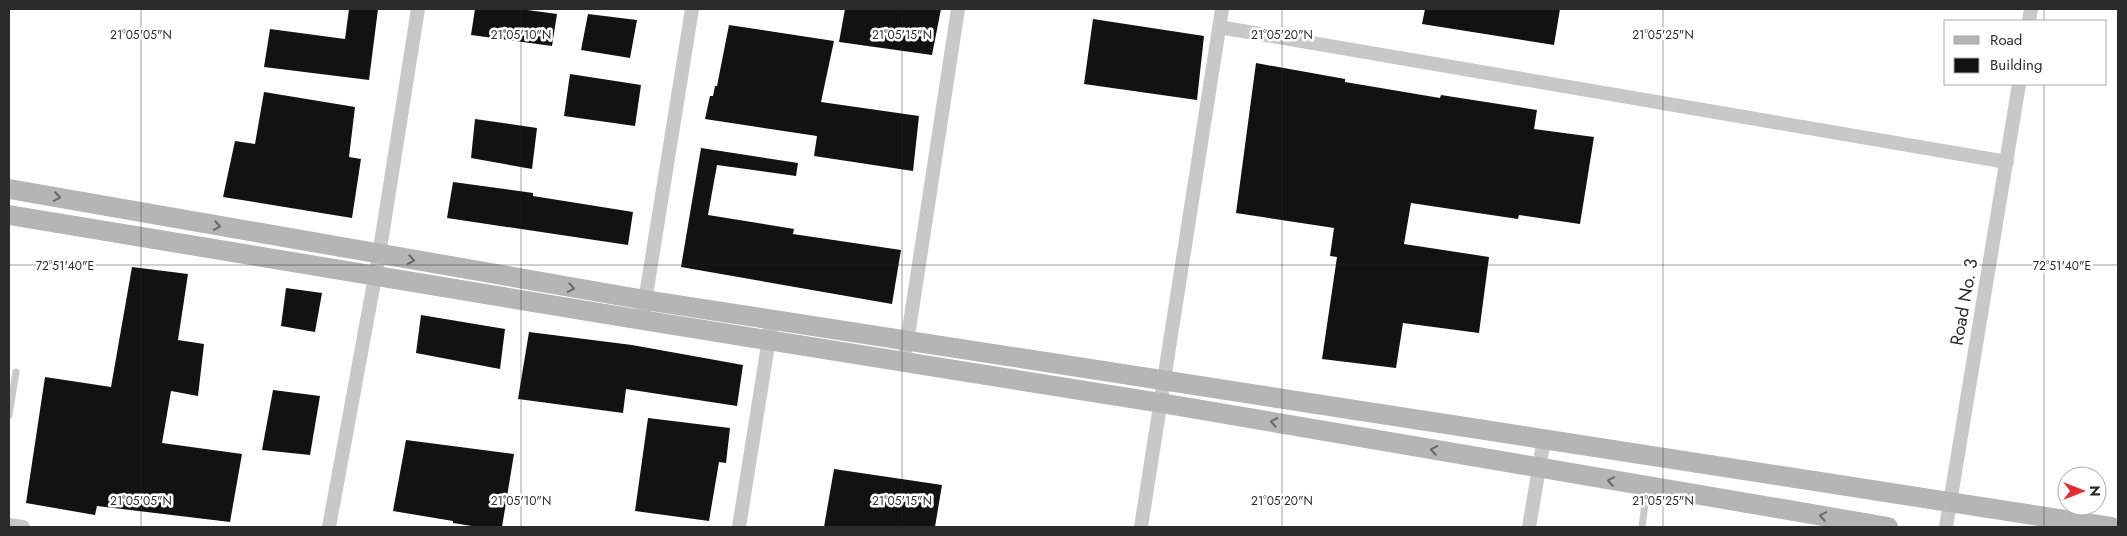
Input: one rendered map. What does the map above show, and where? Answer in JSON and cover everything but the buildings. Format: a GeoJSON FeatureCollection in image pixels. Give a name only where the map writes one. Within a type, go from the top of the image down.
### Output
{"type":"FeatureCollection","features":[{"type":"Feature","properties":{"kind":"main road"},"geometry":{"type":"LineString","coordinates":[[9,189],[645,300],[2111,527]]}},
{"type":"Feature","properties":{"kind":"main road"},"geometry":{"type":"LineString","coordinates":[[133,234],[138,212]]}},
{"type":"Feature","properties":{"kind":"main road"},"geometry":{"type":"LineString","coordinates":[[9,214],[376,277],[1160,403],[1888,527]]}},
{"type":"Feature","properties":{"kind":"main road"},"geometry":{"type":"LineString","coordinates":[[1470,456],[1474,429]]}},
{"type":"Feature","properties":{"kind":"street"},"geometry":{"type":"LineString","coordinates":[[330,527],[380,255],[418,9]]}},
{"type":"Feature","properties":{"kind":"street"},"geometry":{"type":"LineString","coordinates":[[642,320],[692,9]]}},
{"type":"Feature","properties":{"kind":"street"},"geometry":{"type":"LineString","coordinates":[[904,362],[958,9]]}},
{"type":"Feature","properties":{"kind":"street"},"geometry":{"type":"LineString","coordinates":[[1141,527],[1222,9]]}},
{"type":"Feature","properties":{"kind":"street"},"geometry":{"type":"LineString","coordinates":[[1219,27],[2007,162]]}},
{"type":"Feature","properties":{"kind":"street","name":"Road No. 3"},"geometry":{"type":"LineString","coordinates":[[1946,527],[2019,85]]}},
{"type":"Feature","properties":{"kind":"street"},"geometry":{"type":"LineString","coordinates":[[738,527],[772,320]]}},
{"type":"Feature","properties":{"kind":"street"},"geometry":{"type":"LineString","coordinates":[[1530,527],[1544,440]]}},
{"type":"Feature","properties":{"kind":"street"},"geometry":{"type":"LineString","coordinates":[[9,524],[23,527]]}},
{"type":"Feature","properties":{"kind":"lane"},"geometry":{"type":"LineString","coordinates":[[9,416],[16,372]]}},
{"type":"Feature","properties":{"kind":"lane"},"geometry":{"type":"LineString","coordinates":[[1642,527],[1648,487]]}}]}
